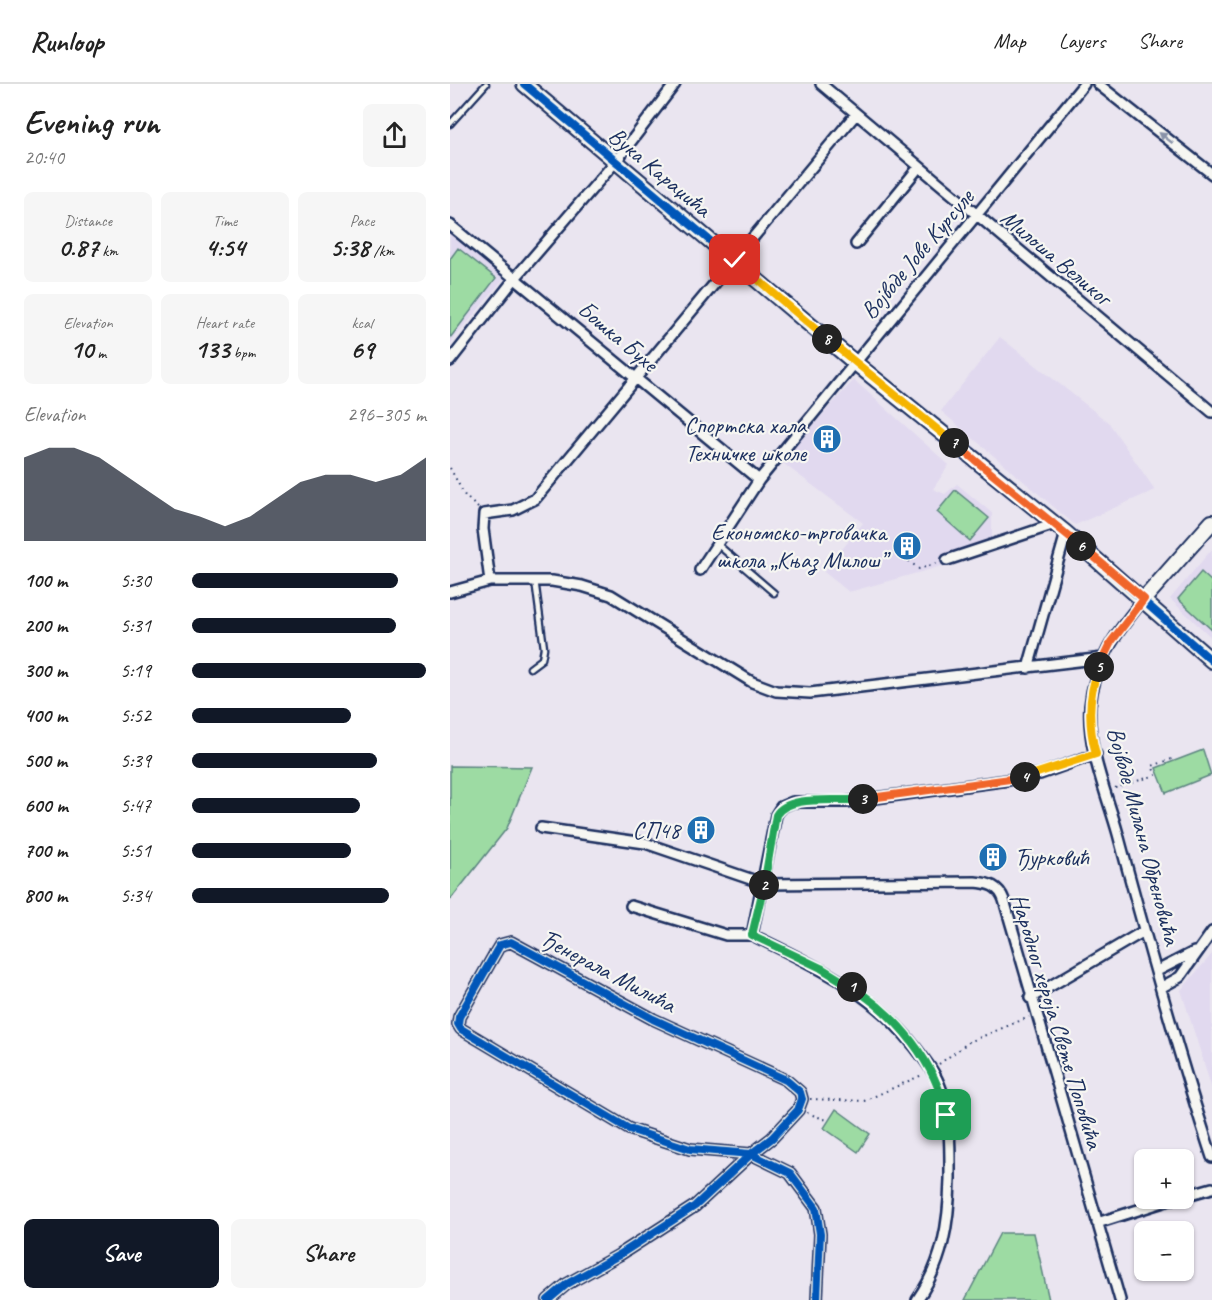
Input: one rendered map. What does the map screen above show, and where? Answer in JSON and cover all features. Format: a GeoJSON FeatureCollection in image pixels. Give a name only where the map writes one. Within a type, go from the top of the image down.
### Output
{"type":"FeatureCollection","features":[{"type":"Feature","properties":{"kind":"street","name":"Вука Караџића"},"geometry":{"type":"LineString","coordinates":[[524,84],[854,362],[1061,529],[1144,599],[1212,661]]}},
{"type":"Feature","properties":{"kind":"street"},"geometry":{"type":"LineString","coordinates":[[450,361],[516,277],[616,161],[675,84]]}},
{"type":"Feature","properties":{"kind":"street","name":"Милоша Великог"},"geometry":{"type":"LineString","coordinates":[[821,84],[1212,412]]}},
{"type":"Feature","properties":{"kind":"street","name":"Војводе Јове Курсуле"},"geometry":{"type":"LineString","coordinates":[[700,570],[759,480],[1084,84]]}},
{"type":"Feature","properties":{"kind":"street"},"geometry":{"type":"LineString","coordinates":[[1098,84],[1212,174]]}},
{"type":"Feature","properties":{"kind":"street"},"geometry":{"type":"LineString","coordinates":[[490,581],[483,529],[484,514],[513,510],[535,499],[856,114]]}},
{"type":"Feature","properties":{"kind":"street"},"geometry":{"type":"LineString","coordinates":[[856,244],[919,167]]}},
{"type":"Feature","properties":{"kind":"street","name":"Бошка Бухе"},"geometry":{"type":"LineString","coordinates":[[450,225],[636,376],[759,480]]}},
{"type":"Feature","properties":{"kind":"street","name":"Војводе Милана Обреновића"},"geometry":{"type":"LineString","coordinates":[[1212,522],[1118,632],[1103,658],[1094,681],[1090,708],[1090,730],[1144,931],[1212,1157]]}},
{"type":"Feature","properties":{"kind":"street"},"geometry":{"type":"LineString","coordinates":[[947,560],[1061,529],[1028,668]]}},
{"type":"Feature","properties":{"kind":"street"},"geometry":{"type":"LineString","coordinates":[[450,592],[490,581],[536,580],[582,586],[611,595],[752,682],[776,691],[810,693],[864,688],[1103,658]]}},
{"type":"Feature","properties":{"kind":"street"},"geometry":{"type":"LineString","coordinates":[[752,935],[765,884],[776,815],[781,807],[793,802],[846,802],[1009,780],[1040,774],[1096,754]]}},
{"type":"Feature","properties":{"kind":"street","name":"Народног хероја Свете Поповића"},"geometry":{"type":"LineString","coordinates":[[541,828],[645,843],[765,884],[986,883],[1001,892],[1030,998],[1120,1300]]}},
{"type":"Feature","properties":{"kind":"street"},"geometry":{"type":"LineString","coordinates":[[631,906],[726,935],[752,935],[821,968],[867,997],[900,1028],[932,1070],[942,1089],[950,1148],[946,1229],[940,1260],[917,1300]]}},
{"type":"Feature","properties":{"kind":"street"},"geometry":{"type":"LineString","coordinates":[[1030,998],[1144,931]]}},
{"type":"Feature","properties":{"kind":"street"},"geometry":{"type":"LineString","coordinates":[[1162,987],[1180,977],[1212,932]]}},
{"type":"Feature","properties":{"kind":"street","name":"Ђенерала Милића"},"geometry":{"type":"LineString","coordinates":[[751,1154],[690,1149],[629,1129],[465,1034],[458,1024],[459,1017],[500,945],[516,943],[653,1019],[786,1080],[800,1092],[802,1100],[798,1110]]}},
{"type":"Feature","properties":{"kind":"street"},"geometry":{"type":"LineString","coordinates":[[1157,971],[1184,959],[1199,949]]}},
{"type":"Feature","properties":{"kind":"street"},"geometry":{"type":"LineString","coordinates":[[553,1298],[687,1211],[772,1138],[798,1110]]}},
{"type":"Feature","properties":{"kind":"street"},"geometry":{"type":"LineString","coordinates":[[751,1154],[790,1173],[816,1208],[820,1234],[817,1300]]}},
{"type":"Feature","properties":{"kind":"street"},"geometry":{"type":"LineString","coordinates":[[1194,1193],[1212,1188]]}},
{"type":"Feature","properties":{"kind":"street"},"geometry":{"type":"LineString","coordinates":[[1097,1222],[1140,1209]]}},
{"type":"Feature","properties":{"kind":"lane"},"geometry":{"type":"LineString","coordinates":[[450,124],[486,84]]}},
{"type":"Feature","properties":{"kind":"lane"},"geometry":{"type":"LineString","coordinates":[[717,544],[774,593]]}},
{"type":"Feature","properties":{"kind":"lane"},"geometry":{"type":"LineString","coordinates":[[530,668],[542,659],[544,648],[536,580]]}},
{"type":"Feature","properties":{"kind":"path"},"geometry":{"type":"LineString","coordinates":[[450,468],[465,496],[484,514]]}},
{"type":"Feature","properties":{"kind":"path"},"geometry":{"type":"LineString","coordinates":[[904,557],[920,569],[947,560]]}},
{"type":"Feature","properties":{"kind":"path"},"geometry":{"type":"LineString","coordinates":[[1106,790],[1156,775],[1152,766],[1172,759]]}},
{"type":"Feature","properties":{"kind":"path"},"geometry":{"type":"LineString","coordinates":[[798,1110],[827,1120]]}},
{"type":"Feature","properties":{"kind":"shaded area"},"geometry":{"type":"Polygon","coordinates":[[[450,234],[504,278],[450,344],[450,234]]]}},
{"type":"Feature","properties":{"kind":"shaded area"},"geometry":{"type":"Polygon","coordinates":[[[1000,337],[1109,423],[1155,490],[1075,525],[941,411],[1000,337]]]}},
{"type":"Feature","properties":{"kind":"shaded area"},"geometry":{"type":"Polygon","coordinates":[[[854,380],[949,465],[933,489],[945,494],[957,484],[992,513],[992,540],[942,556],[942,566],[849,592],[824,572],[863,523],[780,461],[854,380]]]}},
{"type":"Feature","properties":{"kind":"shaded area"},"geometry":{"type":"Polygon","coordinates":[[[1212,549],[1212,638],[1170,599],[1212,549]]]}},
{"type":"Feature","properties":{"kind":"shaded area"},"geometry":{"type":"Polygon","coordinates":[[[1212,954],[1212,1089],[1181,990],[1212,954]]]}},
{"type":"Feature","properties":{"kind":"green space"},"geometry":{"type":"Polygon","coordinates":[[[458,248],[496,278],[450,338],[450,259],[458,248]]]}},
{"type":"Feature","properties":{"kind":"green space"},"geometry":{"type":"Polygon","coordinates":[[[955,490],[989,518],[970,541],[937,512],[955,490]]]}},
{"type":"Feature","properties":{"kind":"green space"},"geometry":{"type":"Polygon","coordinates":[[[1201,572],[1212,582],[1212,630],[1178,599],[1201,572]]]}},
{"type":"Feature","properties":{"kind":"green space"},"geometry":{"type":"Polygon","coordinates":[[[1203,750],[1211,775],[1166,793],[1156,768],[1203,750]]]}},
{"type":"Feature","properties":{"kind":"green space"},"geometry":{"type":"Polygon","coordinates":[[[450,766],[532,767],[507,828],[450,900],[450,766]]]}},
{"type":"Feature","properties":{"kind":"green space"},"geometry":{"type":"Polygon","coordinates":[[[836,1109],[870,1134],[858,1152],[824,1128],[836,1109]]]}},
{"type":"Feature","properties":{"kind":"green space"},"geometry":{"type":"Polygon","coordinates":[[[1000,1233],[1034,1233],[1049,1300],[965,1300],[1000,1233]]]}},
{"type":"Feature","properties":{"kind":"cycle path"},"geometry":{"type":"LineString","coordinates":[[524,84],[854,362],[1066,533],[1212,661]]}},
{"type":"Feature","properties":{"kind":"cycle path"},"geometry":{"type":"LineString","coordinates":[[548,1300],[567,1284],[619,1255],[695,1206],[751,1154],[772,1138],[798,1110],[802,1099],[800,1092],[786,1080],[653,1019],[511,942],[500,945],[497,950],[459,1017],[458,1024],[461,1029],[629,1129],[690,1149],[751,1154],[790,1173],[816,1208],[820,1234],[817,1300]]}},
{"type":"Feature","properties":{"kind":"place","name":"Спортска хала Техничке школе"},"geometry":{"type":"Point","coordinates":[827,439]}},
{"type":"Feature","properties":{"kind":"place","name":"Економско-трговачка школа „Књаз Милош”"},"geometry":{"type":"Point","coordinates":[907,546]}},
{"type":"Feature","properties":{"kind":"place","name":"СП48"},"geometry":{"type":"Point","coordinates":[701,830]}},
{"type":"Feature","properties":{"kind":"place","name":"Ђурковић"},"geometry":{"type":"Point","coordinates":[993,857]}},
{"type":"Feature","properties":{"kind":"route"},"geometry":{"type":"LineString","coordinates":[[735,260],[854,362],[1056,524],[1144,599],[1111,642],[1098,668],[1090,708],[1090,730],[1096,754],[1040,774],[1009,780],[846,802],[793,802],[781,807],[776,815],[765,884],[752,935],[821,968],[867,997],[894,1020],[932,1070],[942,1089],[946,1115]]}}]}
